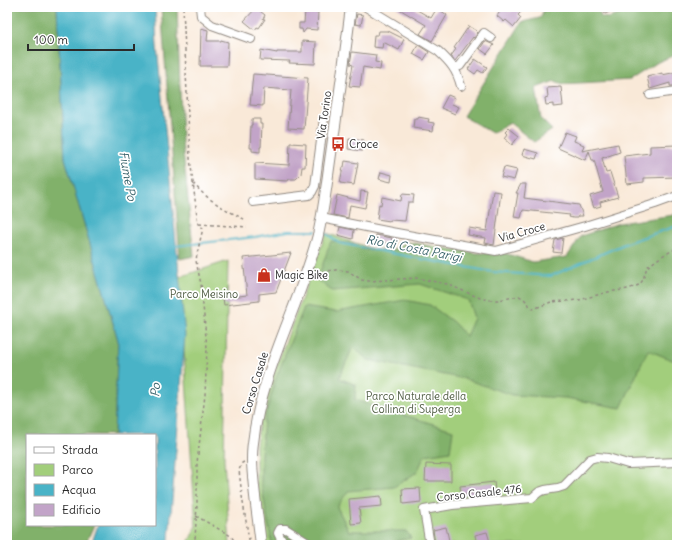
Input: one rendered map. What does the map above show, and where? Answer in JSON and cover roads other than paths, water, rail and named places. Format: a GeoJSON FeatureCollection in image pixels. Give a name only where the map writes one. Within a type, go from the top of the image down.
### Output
{"type":"FeatureCollection","features":[{"type":"Feature","properties":{"kind":"main road","name":"Via Torino"},"geometry":{"type":"LineString","coordinates":[[320,226],[343,73],[351,7]]}},
{"type":"Feature","properties":{"kind":"main road","name":"Corso Casale"},"geometry":{"type":"LineString","coordinates":[[261,545],[253,480],[252,458],[252,444],[256,417],[284,332],[304,280],[320,226]]}},
{"type":"Feature","properties":{"kind":"street"},"geometry":{"type":"LineString","coordinates":[[200,7],[201,16],[212,25],[251,39]]}},
{"type":"Feature","properties":{"kind":"street"},"geometry":{"type":"LineString","coordinates":[[366,7],[438,51],[454,68],[459,76],[461,86]]}},
{"type":"Feature","properties":{"kind":"street"},"geometry":{"type":"LineString","coordinates":[[454,68],[460,66],[484,33],[491,38]]}},
{"type":"Feature","properties":{"kind":"street"},"geometry":{"type":"LineString","coordinates":[[650,95],[677,91]]}},
{"type":"Feature","properties":{"kind":"street"},"geometry":{"type":"LineString","coordinates":[[253,202],[292,199],[309,195],[312,192],[315,186],[324,118]]}},
{"type":"Feature","properties":{"kind":"street"},"geometry":{"type":"LineString","coordinates":[[320,144],[332,146]]}},
{"type":"Feature","properties":{"kind":"street","name":"Via Croce"},"geometry":{"type":"LineString","coordinates":[[320,226],[391,232],[496,251],[655,204],[677,196]]}},
{"type":"Feature","properties":{"kind":"street","name":"Corso Casale 476"},"geometry":{"type":"LineString","coordinates":[[430,545],[424,510],[452,505],[532,498],[539,492],[564,486],[590,459],[598,457],[608,458],[628,464],[677,462]]}},
{"type":"Feature","properties":{"kind":"street"},"geometry":{"type":"LineString","coordinates":[[286,545],[278,533],[280,529],[286,529],[311,545]]}},
{"type":"Feature","properties":{"kind":"water"},"geometry":{"type":"Polygon","coordinates":[[[57,7],[155,7],[157,46],[185,335],[168,545],[91,545],[98,526],[156,526],[156,434],[114,434],[118,340],[65,158],[57,7]]]}},
{"type":"Feature","properties":{"kind":"waterway","name":"Rio di Costa Parigi"},"geometry":{"type":"LineString","coordinates":[[322,232],[339,243],[427,260],[493,272],[551,276],[629,242],[677,226]]}},
{"type":"Feature","properties":{"kind":"waterway","name":"Rio di Costa Parigi"},"geometry":{"type":"LineString","coordinates":[[175,246],[255,237],[288,231],[316,231]]}},
{"type":"Feature","properties":{"kind":"place","name":"Croce"},"geometry":{"type":"Point","coordinates":[338,144]}},
{"type":"Feature","properties":{"kind":"place","name":"Magic Bike"},"geometry":{"type":"Point","coordinates":[264,275]}},
{"type":"Feature","properties":{"kind":"water label","name":"Fiume Po"},"geometry":{"type":"Point","coordinates":[128,176]}},
{"type":"Feature","properties":{"kind":"water label","name":"Po"},"geometry":{"type":"Point","coordinates":[155,390]}},
{"type":"Feature","properties":{"kind":"park label","name":"Parco Meisino"},"geometry":{"type":"Point","coordinates":[204,294]}},
{"type":"Feature","properties":{"kind":"park label","name":"Parco Naturale della Collina di Superga"},"geometry":{"type":"Point","coordinates":[416,402]}}]}
